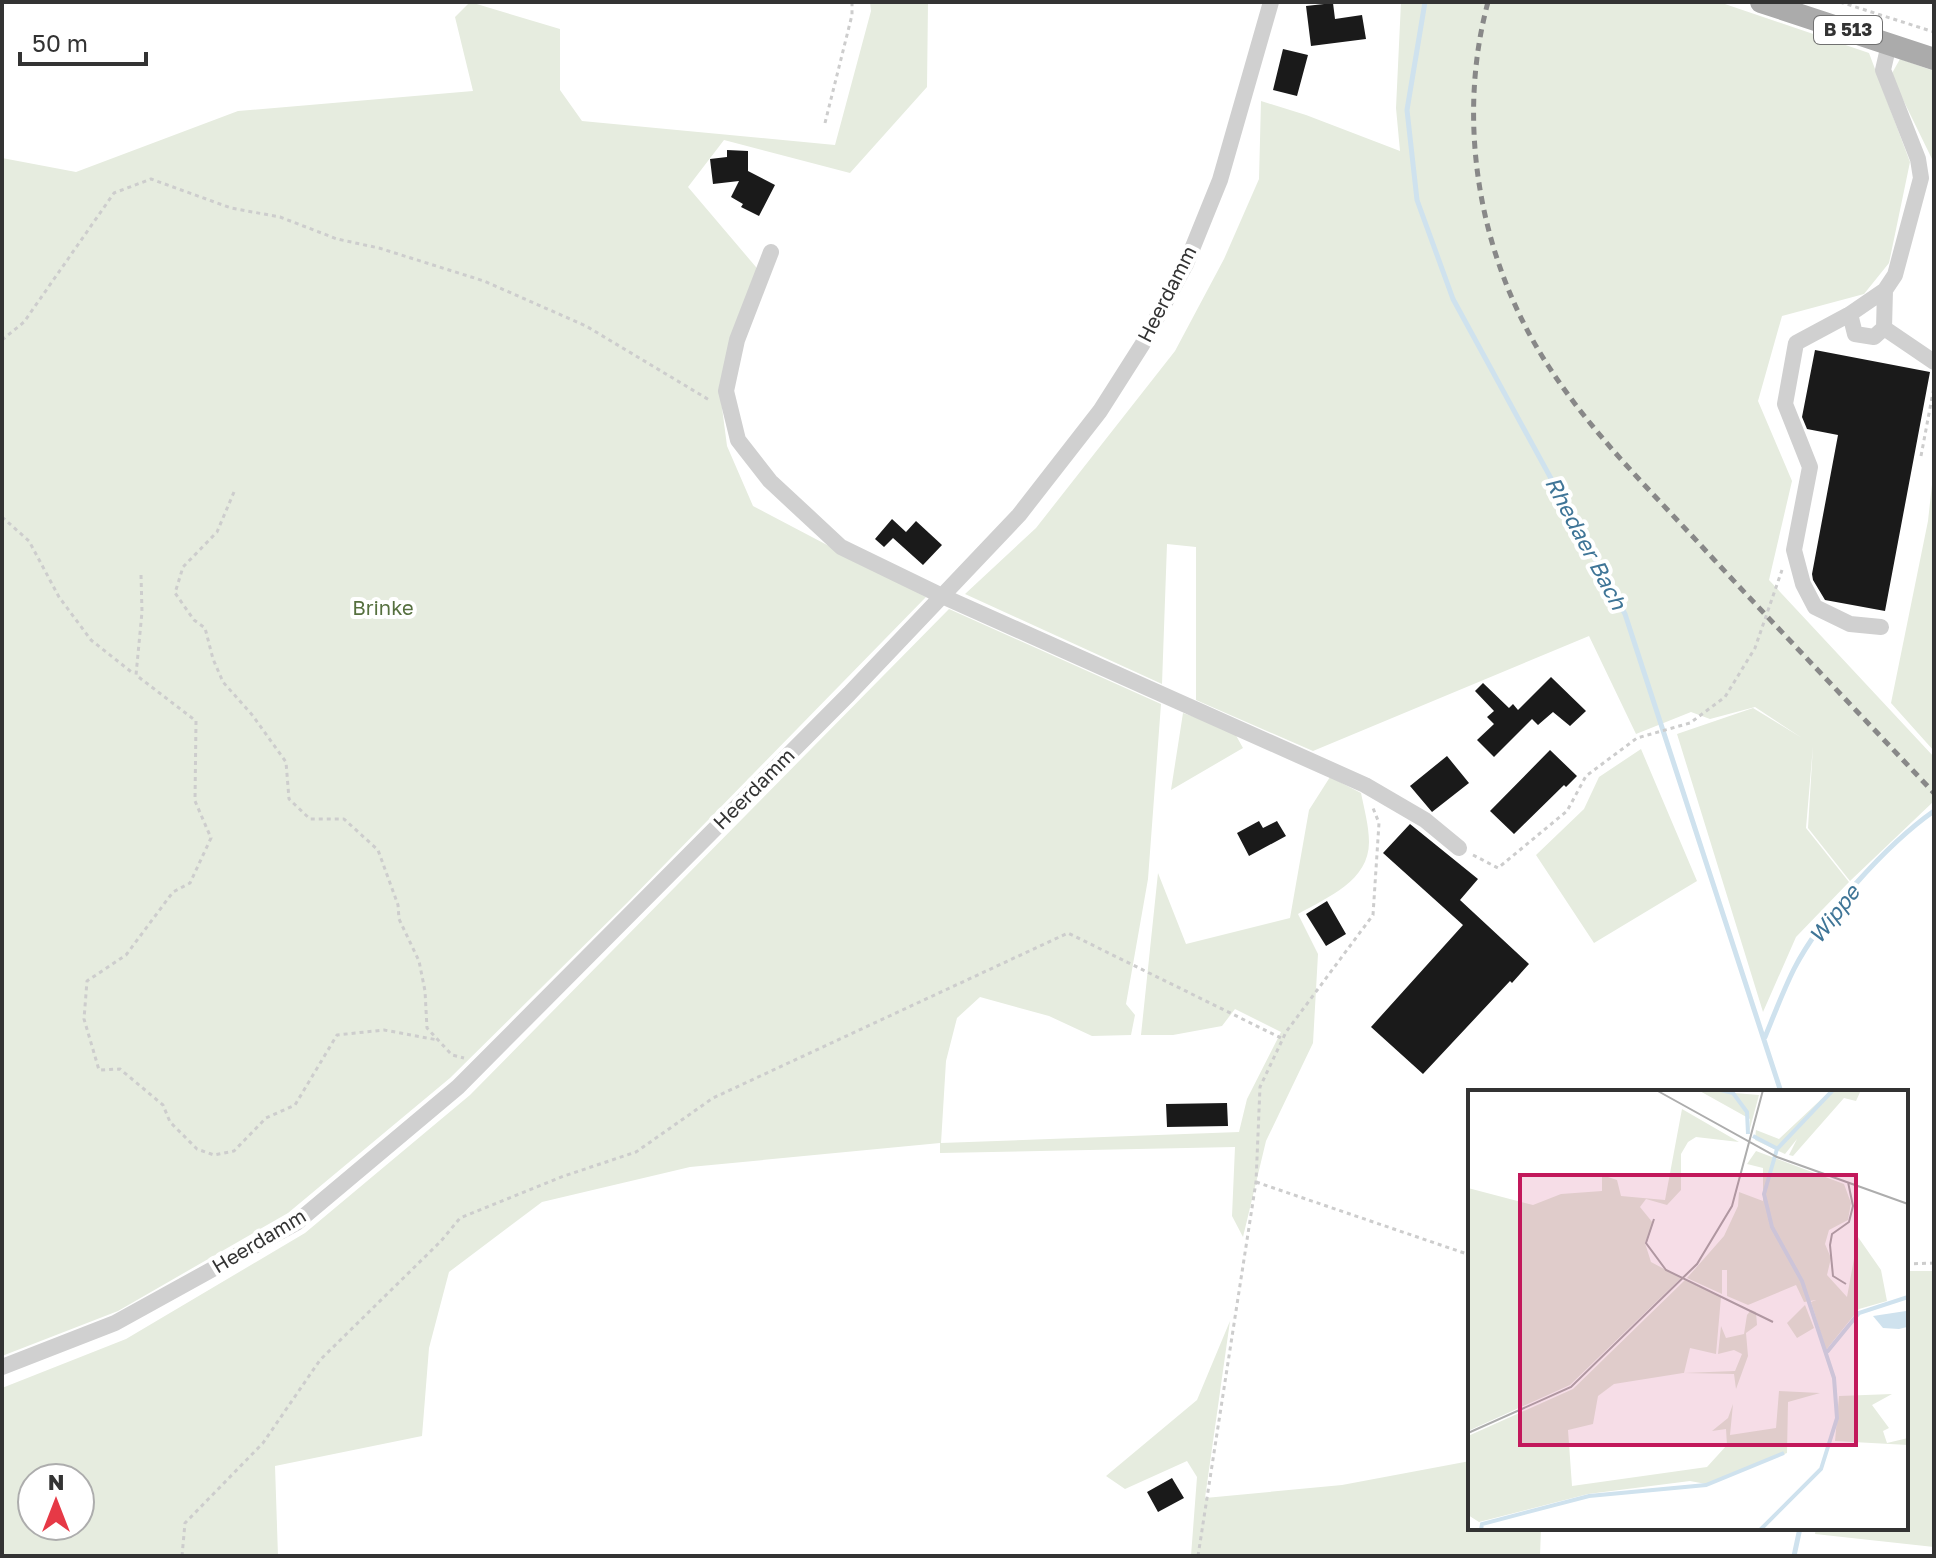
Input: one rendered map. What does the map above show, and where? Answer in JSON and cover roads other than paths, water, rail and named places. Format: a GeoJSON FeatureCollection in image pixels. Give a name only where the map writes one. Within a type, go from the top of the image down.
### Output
{"type":"FeatureCollection","features":[{"type":"Feature","properties":{"kind":"main road","name":"B 513"},"geometry":{"type":"LineString","coordinates":[[1761,2],[1934,59]]}},
{"type":"Feature","properties":{"kind":"street","name":"Heerdamm"},"geometry":{"type":"LineString","coordinates":[[2,1367],[115,1323],[296,1223],[458,1087],[849,694],[1019,515],[1100,411],[1142,345],[1186,264],[1220,180],[1271,2]]}},
{"type":"Feature","properties":{"kind":"street"},"geometry":{"type":"LineString","coordinates":[[1881,627],[1850,624],[1815,607],[1803,584],[1794,550],[1810,467],[1785,404],[1796,343],[1850,314],[1885,290],[1895,275],[1921,178],[1918,159],[1883,70],[1889,44]]}},
{"type":"Feature","properties":{"kind":"street"},"geometry":{"type":"LineString","coordinates":[[771,252],[737,340],[726,391],[731,413],[738,440],[770,481],[841,547],[942,596],[1365,785],[1425,820],[1459,848]]}},
{"type":"Feature","properties":{"kind":"street"},"geometry":{"type":"LineString","coordinates":[[1850,314],[1855,334],[1874,337],[1884,328],[1885,290]]}},
{"type":"Feature","properties":{"kind":"street"},"geometry":{"type":"LineString","coordinates":[[1884,328],[1934,362]]}},
{"type":"Feature","properties":{"kind":"waterway","name":"Rhedaer Bach"},"geometry":{"type":"LineString","coordinates":[[1425,2],[1407,110],[1417,200],[1453,299],[1625,614],[1780,1090]]}},
{"type":"Feature","properties":{"kind":"waterway","name":"Wippe"},"geometry":{"type":"LineString","coordinates":[[1765,1037],[1794,969],[1820,927],[1876,862],[1934,811]]}},
{"type":"Feature","properties":{"kind":"waterway","name":"Rhedaer Bach"},"geometry":{"type":"LineString","coordinates":[[1794,1556],[1800,1530]]}},
{"type":"Feature","properties":{"kind":"railway"},"geometry":{"type":"LineString","coordinates":[[1488,2],[1478,48],[1474,96],[1480,191],[1491,238],[1525,326],[1566,392],[1624,462],[1934,793]]}},
{"type":"Feature","properties":{"kind":"park label","name":"Brinke"},"geometry":{"type":"Point","coordinates":[383,608]}}]}
